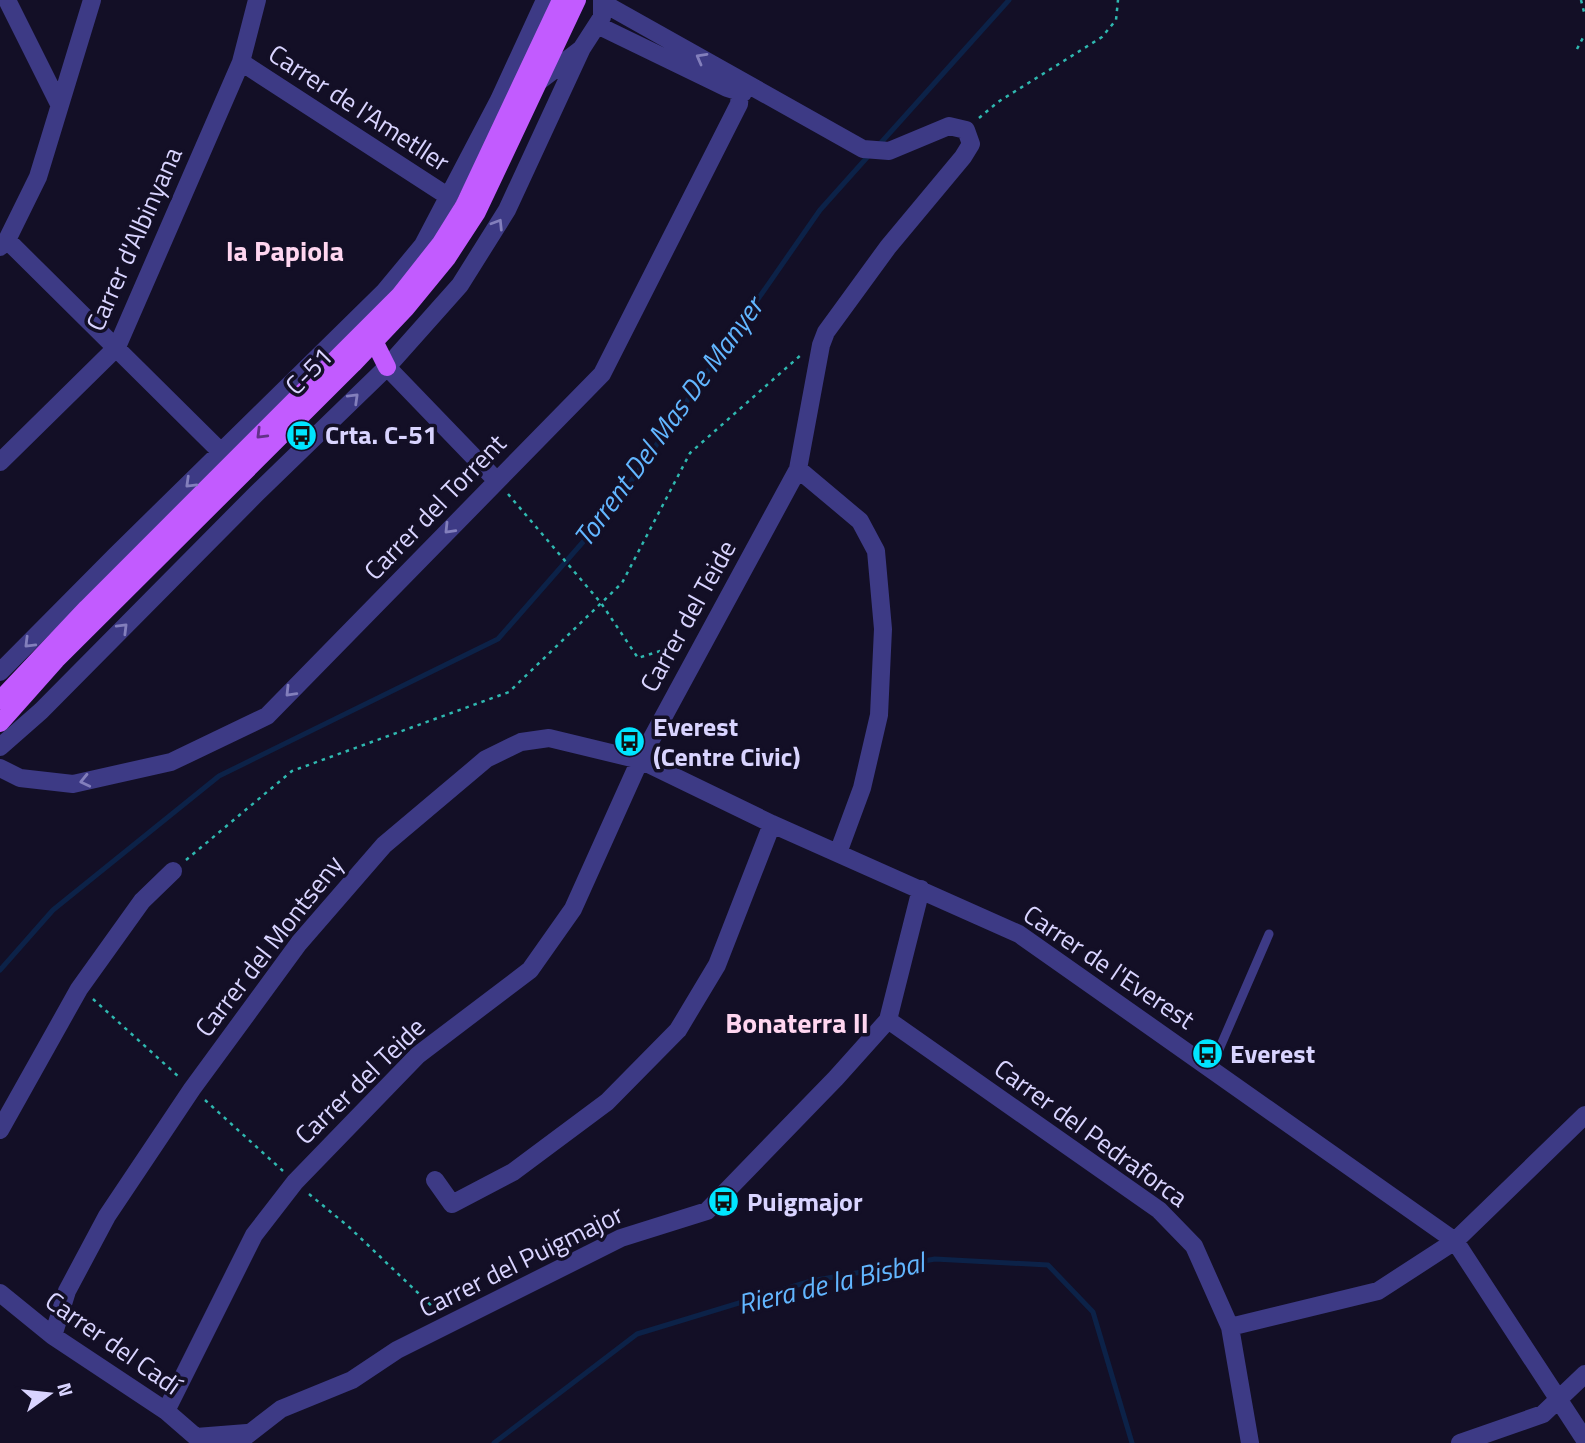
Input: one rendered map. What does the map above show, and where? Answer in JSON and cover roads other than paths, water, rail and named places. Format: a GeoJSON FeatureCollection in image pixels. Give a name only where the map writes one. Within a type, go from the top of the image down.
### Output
{"type":"FeatureCollection","features":[{"type":"Feature","properties":{"kind":"main road","name":"C-51"},"geometry":{"type":"LineString","coordinates":[[0,701],[225,459],[400,295],[464,206],[571,1]]}},
{"type":"Feature","properties":{"kind":"main road","name":"C-51"},"geometry":{"type":"LineString","coordinates":[[0,723],[56,660],[374,341],[447,258],[477,212],[530,83]]}},
{"type":"Feature","properties":{"kind":"main road"},"geometry":{"type":"LineString","coordinates":[[387,367],[374,341],[377,332],[448,244],[455,220]]}},
{"type":"Feature","properties":{"kind":"main road"},"geometry":{"type":"LineString","coordinates":[[136,579],[149,556],[226,479],[225,459]]}},
{"type":"Feature","properties":{"kind":"main road"},"geometry":{"type":"LineString","coordinates":[[0,711],[24,696]]}},
{"type":"Feature","properties":{"kind":"street"},"geometry":{"type":"LineString","coordinates":[[7,0],[58,104]]}},
{"type":"Feature","properties":{"kind":"street"},"geometry":{"type":"LineString","coordinates":[[92,0],[58,104],[38,177],[4,244],[117,347],[225,459]]}},
{"type":"Feature","properties":{"kind":"street","name":"Carrer d'Albinyana"},"geometry":{"type":"LineString","coordinates":[[0,463],[117,347],[241,62],[257,0]]}},
{"type":"Feature","properties":{"kind":"street"},"geometry":{"type":"LineString","coordinates":[[0,672],[225,459],[384,292],[423,245],[499,100],[545,0]]}},
{"type":"Feature","properties":{"kind":"street"},"geometry":{"type":"LineString","coordinates":[[571,1],[602,1],[761,91]]}},
{"type":"Feature","properties":{"kind":"street"},"geometry":{"type":"LineString","coordinates":[[0,747],[40,711],[387,367],[460,285],[507,210],[582,48],[602,17],[602,1]]}},
{"type":"Feature","properties":{"kind":"street"},"geometry":{"type":"LineString","coordinates":[[597,25],[740,98],[761,91]]}},
{"type":"Feature","properties":{"kind":"street"},"geometry":{"type":"LineString","coordinates":[[530,83],[582,48]]}},
{"type":"Feature","properties":{"kind":"street","name":"Carrer de l'Ametller"},"geometry":{"type":"LineString","coordinates":[[241,62],[449,197]]}},
{"type":"Feature","properties":{"kind":"street"},"geometry":{"type":"LineString","coordinates":[[728,72],[740,98]]}},
{"type":"Feature","properties":{"kind":"street","name":"Carrer del Teide"},"geometry":{"type":"LineString","coordinates":[[166,1411],[254,1235],[295,1182],[418,1055],[530,971],[573,909],[640,760],[798,469],[821,345],[826,332],[888,247],[964,158],[971,144],[966,130],[948,126],[887,150],[863,149],[761,91]]}},
{"type":"Feature","properties":{"kind":"street","name":"Carrer del Torrent"},"geometry":{"type":"LineString","coordinates":[[0,768],[20,778],[73,784],[171,762],[267,716],[602,374],[740,98]]}},
{"type":"Feature","properties":{"kind":"street"},"geometry":{"type":"LineString","coordinates":[[468,160],[493,146]]}},
{"type":"Feature","properties":{"kind":"street"},"geometry":{"type":"LineString","coordinates":[[387,367],[497,481]]}},
{"type":"Feature","properties":{"kind":"street"},"geometry":{"type":"LineString","coordinates":[[798,469],[860,521],[876,551],[883,629],[879,715],[862,788],[838,853]]}},
{"type":"Feature","properties":{"kind":"street"},"geometry":{"type":"LineString","coordinates":[[0,732],[40,711]]}},
{"type":"Feature","properties":{"kind":"street","name":"Carrer del Montseny"},"geometry":{"type":"LineString","coordinates":[[52,1336],[66,1291],[107,1216],[192,1089],[299,943],[384,845],[485,759],[521,742],[549,738],[640,760]]}},
{"type":"Feature","properties":{"kind":"street","name":"Carrer de l'Everest"},"geometry":{"type":"LineString","coordinates":[[640,760],[772,824],[1019,934],[1455,1241],[1585,1440]]}},
{"type":"Feature","properties":{"kind":"street"},"geometry":{"type":"LineString","coordinates":[[435,1180],[452,1204],[513,1172],[607,1102],[678,1030],[718,965],[772,824]]}},
{"type":"Feature","properties":{"kind":"street"},"geometry":{"type":"LineString","coordinates":[[0,1130],[79,989],[142,901],[173,871]]}},
{"type":"Feature","properties":{"kind":"street","name":"Carrer del Puigmajor"},"geometry":{"type":"LineString","coordinates":[[242,1438],[282,1409],[352,1380],[397,1350],[621,1238],[707,1211],[836,1078],[888,1020],[921,889]]}},
{"type":"Feature","properties":{"kind":"street","name":"Carrer del Pedraforca"},"geometry":{"type":"LineString","coordinates":[[888,1020],[1158,1210],[1194,1246],[1230,1327],[1250,1443]]}},
{"type":"Feature","properties":{"kind":"street"},"geometry":{"type":"LineString","coordinates":[[1230,1327],[1378,1291],[1455,1241],[1585,1115]]}},
{"type":"Feature","properties":{"kind":"street","name":"Carrer del Cadí"},"geometry":{"type":"LineString","coordinates":[[0,1293],[52,1336],[166,1411],[196,1440],[242,1438]]}},
{"type":"Feature","properties":{"kind":"street"},"geometry":{"type":"LineString","coordinates":[[1460,1443],[1543,1414],[1585,1374]]}},
{"type":"Feature","properties":{"kind":"lane"},"geometry":{"type":"LineString","coordinates":[[1211,1068],[1269,934]]}},
{"type":"Feature","properties":{"kind":"waterway","name":"Torrent Del Mas De Manyer"},"geometry":{"type":"LineString","coordinates":[[878,146],[1009,0]]}},
{"type":"Feature","properties":{"kind":"waterway","name":"Torrent Del Mas De Manyer"},"geometry":{"type":"LineString","coordinates":[[0,970],[53,910],[219,776],[498,639],[611,510],[820,210],[871,153]]}},
{"type":"Feature","properties":{"kind":"waterway","name":"Riera de la Bisbal"},"geometry":{"type":"LineString","coordinates":[[494,1443],[637,1334],[811,1281],[935,1259],[1048,1265],[1093,1312],[1132,1443]]}},
{"type":"Feature","properties":{"kind":"place","name":"Crta. C-51"},"geometry":{"type":"Point","coordinates":[302,435]}},
{"type":"Feature","properties":{"kind":"place","name":"Everest (Centre Civic)"},"geometry":{"type":"Point","coordinates":[630,742]}},
{"type":"Feature","properties":{"kind":"place","name":"Everest"},"geometry":{"type":"Point","coordinates":[1207,1054]}},
{"type":"Feature","properties":{"kind":"place","name":"Puigmajor"},"geometry":{"type":"Point","coordinates":[724,1202]}},
{"type":"Feature","properties":{"kind":"district","name":"la Papiola"},"geometry":{"type":"Point","coordinates":[285,251]}},
{"type":"Feature","properties":{"kind":"district","name":"Bonaterra II"},"geometry":{"type":"Point","coordinates":[797,1023]}}]}
